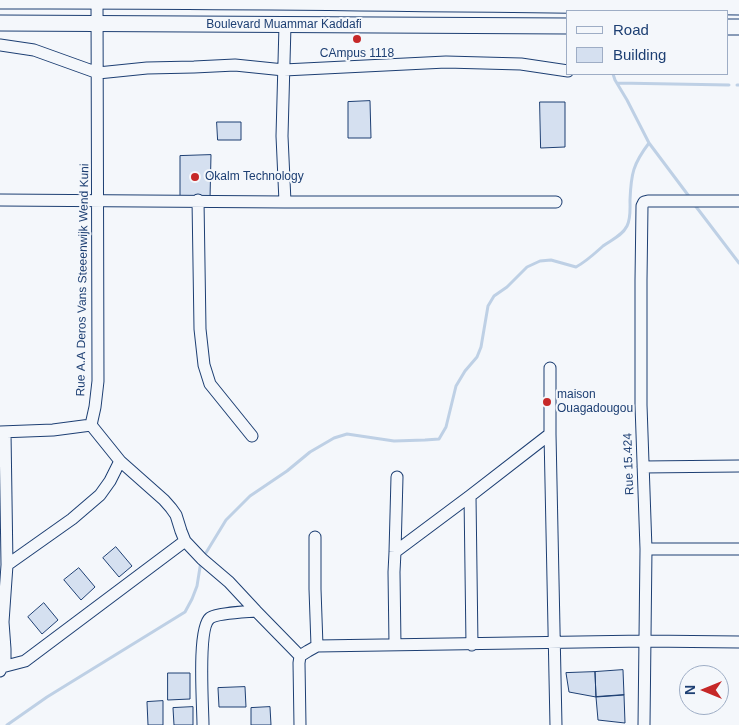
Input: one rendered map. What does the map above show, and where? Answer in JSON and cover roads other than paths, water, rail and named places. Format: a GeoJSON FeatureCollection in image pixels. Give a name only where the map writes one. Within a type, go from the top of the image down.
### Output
{"type":"FeatureCollection","features":[{"type":"Feature","properties":{"kind":"main road","name":"Boulevard Muammar Kaddafi"},"geometry":{"type":"LineString","coordinates":[[0,1],[281,1],[467,5],[739,7]]}},
{"type":"Feature","properties":{"kind":"main road","name":"Boulevard Muammar Kaddafi"},"geometry":{"type":"LineString","coordinates":[[0,23],[566,26]]}},
{"type":"Feature","properties":{"kind":"street","name":"Rue A.A Deros Vans Steeenwijk Wend Kuni"},"geometry":{"type":"LineString","coordinates":[[91,426],[98,381],[97,0]]}},
{"type":"Feature","properties":{"kind":"street"},"geometry":{"type":"LineString","coordinates":[[285,25],[282,136],[285,202]]}},
{"type":"Feature","properties":{"kind":"street"},"geometry":{"type":"LineString","coordinates":[[0,45],[34,50],[98,73],[147,68],[235,65],[284,70],[446,62],[521,64],[566,70]]}},
{"type":"Feature","properties":{"kind":"street"},"geometry":{"type":"LineString","coordinates":[[0,200],[556,202]]}},
{"type":"Feature","properties":{"kind":"street"},"geometry":{"type":"LineString","coordinates":[[198,200],[200,328],[204,365],[210,384],[252,436]]}},
{"type":"Feature","properties":{"kind":"street","name":"Rue 15.424"},"geometry":{"type":"LineString","coordinates":[[644,725],[646,549],[641,406],[642,206],[644,202],[648,201],[739,201]]}},
{"type":"Feature","properties":{"kind":"street"},"geometry":{"type":"LineString","coordinates":[[550,368],[556,725]]}},
{"type":"Feature","properties":{"kind":"street"},"geometry":{"type":"LineString","coordinates":[[1,669],[5,659],[2,622],[7,565],[3,545],[2,432],[91,426],[120,461],[171,508],[176,515],[185,541],[202,559],[229,582],[300,656]]}},
{"type":"Feature","properties":{"kind":"street"},"geometry":{"type":"LineString","coordinates":[[396,552],[550,434]]}},
{"type":"Feature","properties":{"kind":"street"},"geometry":{"type":"LineString","coordinates":[[7,565],[72,519],[100,495],[110,481],[120,461]]}},
{"type":"Feature","properties":{"kind":"street"},"geometry":{"type":"LineString","coordinates":[[643,466],[739,466]]}},
{"type":"Feature","properties":{"kind":"street"},"geometry":{"type":"LineString","coordinates":[[395,645],[396,478]]}},
{"type":"Feature","properties":{"kind":"street"},"geometry":{"type":"LineString","coordinates":[[470,496],[472,645]]}},
{"type":"Feature","properties":{"kind":"street"},"geometry":{"type":"LineString","coordinates":[[315,537],[317,646]]}},
{"type":"Feature","properties":{"kind":"street"},"geometry":{"type":"LineString","coordinates":[[1,669],[25,661],[185,541]]}},
{"type":"Feature","properties":{"kind":"street"},"geometry":{"type":"LineString","coordinates":[[646,549],[739,548]]}},
{"type":"Feature","properties":{"kind":"street"},"geometry":{"type":"LineString","coordinates":[[203,725],[201,657],[205,626],[208,619],[215,615],[256,611]]}},
{"type":"Feature","properties":{"kind":"street"},"geometry":{"type":"LineString","coordinates":[[300,725],[300,656],[317,646],[739,642]]}},
{"type":"Feature","properties":{"kind":"waterway"},"geometry":{"type":"LineString","coordinates":[[613,75],[649,143],[691,199]]}},
{"type":"Feature","properties":{"kind":"waterway"},"geometry":{"type":"LineString","coordinates":[[617,83],[729,85]]}},
{"type":"Feature","properties":{"kind":"waterway"},"geometry":{"type":"LineString","coordinates":[[7,725],[47,697],[185,612],[197,586],[201,561],[226,520],[250,496],[287,471],[310,452],[334,438],[347,434],[394,441],[439,439],[446,427],[456,386],[465,371],[477,357],[481,347],[488,306],[494,296],[507,287],[527,267],[540,261],[551,260],[576,267],[616,238],[627,226],[634,170],[639,157],[649,143]]}},
{"type":"Feature","properties":{"kind":"waterway"},"geometry":{"type":"LineString","coordinates":[[694,204],[739,263]]}},
{"type":"Feature","properties":{"kind":"place","name":"CAmpus 1118"},"geometry":{"type":"Point","coordinates":[357,39]}},
{"type":"Feature","properties":{"kind":"place","name":"Okalm Technology"},"geometry":{"type":"Point","coordinates":[195,177]}},
{"type":"Feature","properties":{"kind":"place","name":"maison Ouagadougou"},"geometry":{"type":"Point","coordinates":[547,402]}}]}
